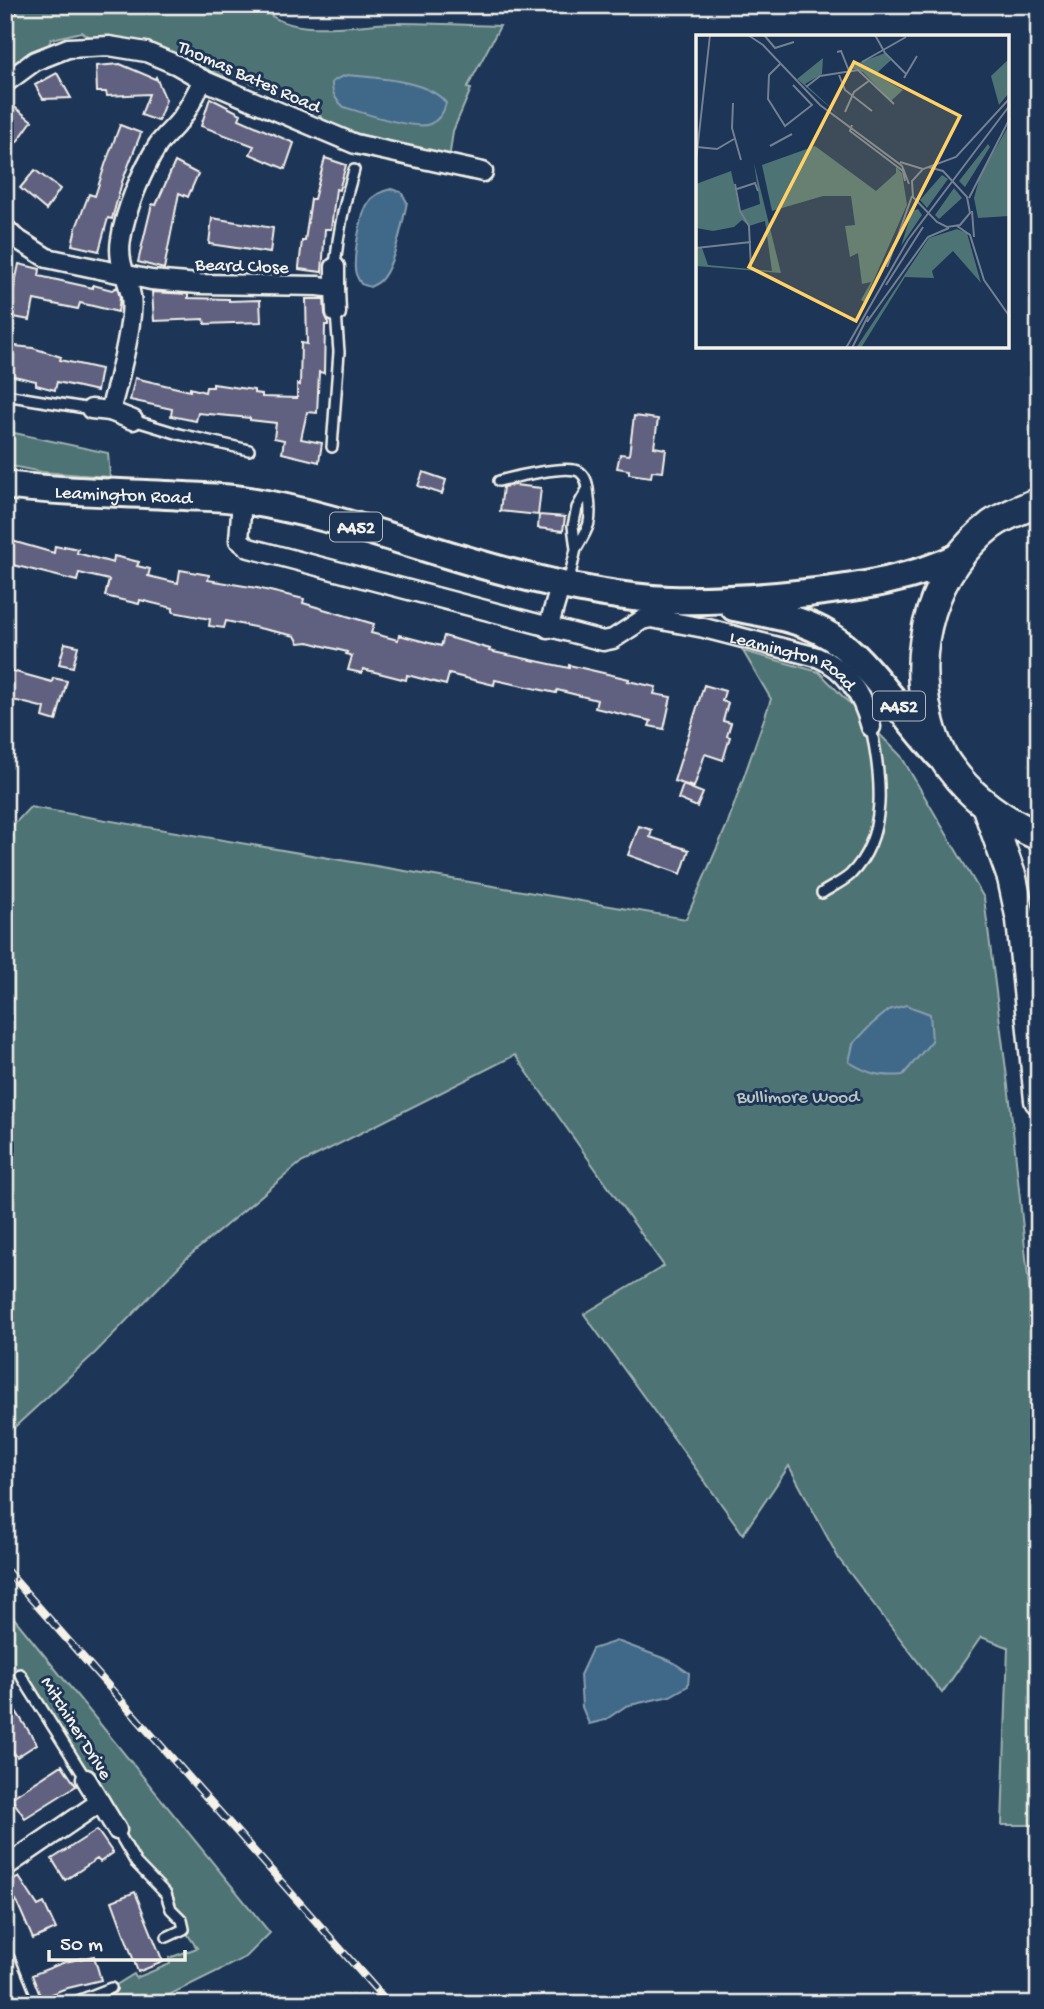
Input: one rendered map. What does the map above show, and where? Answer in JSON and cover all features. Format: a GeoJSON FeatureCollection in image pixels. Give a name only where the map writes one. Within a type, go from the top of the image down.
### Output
{"type":"FeatureCollection","features":[{"type":"Feature","properties":{"kind":"highway"},"geometry":{"type":"LineString","coordinates":[[1039,481],[1025,491],[961,556],[934,602],[922,648],[923,696],[930,726],[950,768],[1001,817],[1039,836]]}},
{"type":"Feature","properties":{"kind":"highway"},"geometry":{"type":"LineString","coordinates":[[993,523],[1039,502]]}},
{"type":"Feature","properties":{"kind":"highway"},"geometry":{"type":"LineString","coordinates":[[986,805],[1012,878],[1021,920],[1039,1100]]}},
{"type":"Feature","properties":{"kind":"main road","name":"Leamington Road"},"geometry":{"type":"LineString","coordinates":[[5,485],[64,491],[242,500],[335,520],[510,573],[635,596],[701,600],[793,594],[917,574],[961,556]]}},
{"type":"Feature","properties":{"kind":"main road","name":"Leamington Road"},"geometry":{"type":"LineString","coordinates":[[701,600],[790,619],[819,630],[839,642],[863,664],[950,768]]}},
{"type":"Feature","properties":{"kind":"street","name":"Thomas Bates Road"},"geometry":{"type":"LineString","coordinates":[[5,83],[35,61],[68,48],[108,46],[146,52],[203,80],[355,144],[483,172]]}},
{"type":"Feature","properties":{"kind":"street"},"geometry":{"type":"LineString","coordinates":[[110,411],[117,389],[129,324],[131,297],[123,275],[119,251],[121,237],[141,177],[159,144],[185,114],[203,80]]}},
{"type":"Feature","properties":{"kind":"street","name":"Beard Close"},"geometry":{"type":"LineString","coordinates":[[8,238],[47,258],[150,280],[335,288]]}},
{"type":"Feature","properties":{"kind":"street"},"geometry":{"type":"LineString","coordinates":[[335,267],[336,313]]}},
{"type":"Feature","properties":{"kind":"street"},"geometry":{"type":"LineString","coordinates":[[91,409],[110,411],[134,420]]}},
{"type":"Feature","properties":{"kind":"street","name":"Leamington Road"},"geometry":{"type":"LineString","coordinates":[[242,500],[238,534],[239,540],[248,548],[603,641],[608,641],[642,620],[651,618],[704,628],[817,657],[840,669],[851,683],[871,727]]}},
{"type":"Feature","properties":{"kind":"street"},"geometry":{"type":"LineString","coordinates":[[548,628],[564,585]]}},
{"type":"Feature","properties":{"kind":"street","name":"Mitchiner Drive"},"geometry":{"type":"LineString","coordinates":[[86,1779],[117,1830]]}},
{"type":"Feature","properties":{"kind":"street","name":"Mitchiner Drive"},"geometry":{"type":"LineString","coordinates":[[5,1867],[100,1802]]}},
{"type":"Feature","properties":{"kind":"street"},"geometry":{"type":"LineString","coordinates":[[5,1960],[23,2004]]}},
{"type":"Feature","properties":{"kind":"lane"},"geometry":{"type":"LineString","coordinates":[[5,19],[13,5]]}},
{"type":"Feature","properties":{"kind":"lane"},"geometry":{"type":"LineString","coordinates":[[335,267],[337,239],[354,170]]}},
{"type":"Feature","properties":{"kind":"lane"},"geometry":{"type":"LineString","coordinates":[[332,447],[339,352],[336,313]]}},
{"type":"Feature","properties":{"kind":"lane"},"geometry":{"type":"LineString","coordinates":[[5,395],[91,409]]}},
{"type":"Feature","properties":{"kind":"lane"},"geometry":{"type":"LineString","coordinates":[[134,420],[179,434],[249,450]]}},
{"type":"Feature","properties":{"kind":"lane"},"geometry":{"type":"LineString","coordinates":[[499,481],[573,469],[581,473],[586,480],[591,513],[590,526],[576,548],[564,585]]}},
{"type":"Feature","properties":{"kind":"lane"},"geometry":{"type":"LineString","coordinates":[[576,548],[573,526],[577,508],[588,490]]}},
{"type":"Feature","properties":{"kind":"lane","name":"Leamington Road"},"geometry":{"type":"LineString","coordinates":[[822,893],[849,875],[861,860],[874,832],[881,788],[871,727]]}},
{"type":"Feature","properties":{"kind":"lane","name":"Mitchiner Drive"},"geometry":{"type":"LineString","coordinates":[[20,1674],[86,1779]]}},
{"type":"Feature","properties":{"kind":"lane","name":"Mitchiner Drive"},"geometry":{"type":"LineString","coordinates":[[117,1830],[136,1863],[166,1894],[171,1909],[182,1920],[184,1929],[167,1937]]}},
{"type":"Feature","properties":{"kind":"lane"},"geometry":{"type":"LineString","coordinates":[[70,2004],[111,1988]]}},
{"type":"Feature","properties":{"kind":"green space"},"geometry":{"type":"Polygon","coordinates":[[[21,5],[261,5],[272,16],[304,27],[396,23],[500,26],[467,88],[471,89],[453,131],[449,160],[335,127],[325,122],[318,113],[234,75],[225,77],[172,56],[117,39],[94,37],[81,32],[51,39],[48,47],[5,72],[5,30],[21,5]]]}},
{"type":"Feature","properties":{"kind":"green space"},"geometry":{"type":"Polygon","coordinates":[[[5,431],[108,453],[110,477],[42,472],[5,465],[5,431]]]}},
{"type":"Feature","properties":{"kind":"green space","name":"Bullimore Wood"},"geometry":{"type":"Polygon","coordinates":[[[743,651],[819,672],[901,756],[984,898],[1010,1101],[1039,1385],[1037,1825],[1002,1825],[1008,1647],[981,1637],[942,1693],[839,1559],[789,1466],[743,1534],[584,1314],[664,1266],[515,1055],[299,1164],[188,1257],[95,1353],[5,1436],[5,834],[30,807],[686,919],[727,825],[771,699],[743,651]]]}},
{"type":"Feature","properties":{"kind":"green space"},"geometry":{"type":"Polygon","coordinates":[[[5,1607],[270,1933],[246,1957],[151,2004],[70,2004],[111,1988],[134,1974],[136,1978],[170,1964],[169,1958],[197,1948],[184,1929],[182,1920],[149,1877],[14,1665],[5,1670],[5,1607]]]}},
{"type":"Feature","properties":{"kind":"water"},"geometry":{"type":"Polygon","coordinates":[[[347,75],[415,85],[438,95],[446,103],[441,115],[430,124],[413,125],[388,120],[344,107],[338,101],[332,82],[347,75]]]}},
{"type":"Feature","properties":{"kind":"water"},"geometry":{"type":"Polygon","coordinates":[[[391,189],[401,192],[407,202],[390,266],[380,281],[370,287],[361,284],[355,271],[360,226],[370,200],[391,189]]]}},
{"type":"Feature","properties":{"kind":"water"},"geometry":{"type":"Polygon","coordinates":[[[906,1005],[930,1014],[932,1041],[903,1075],[874,1074],[849,1062],[853,1044],[872,1024],[889,1010],[906,1005]]]}},
{"type":"Feature","properties":{"kind":"water"},"geometry":{"type":"Polygon","coordinates":[[[617,1641],[671,1661],[689,1673],[688,1686],[670,1696],[626,1706],[605,1720],[589,1724],[582,1707],[580,1675],[592,1649],[617,1641]]]}},
{"type":"Feature","properties":{"kind":"building"},"geometry":{"type":"Polygon","coordinates":[[[120,64],[155,79],[156,77],[166,100],[158,121],[141,115],[149,94],[107,96],[106,92],[97,92],[96,66],[120,64]]]}},
{"type":"Feature","properties":{"kind":"building"},"geometry":{"type":"Polygon","coordinates":[[[57,73],[71,98],[43,99],[35,85],[57,73]]]}},
{"type":"Feature","properties":{"kind":"building"},"geometry":{"type":"Polygon","coordinates":[[[210,98],[241,114],[239,119],[294,143],[285,169],[250,154],[254,146],[201,126],[210,98]]]}},
{"type":"Feature","properties":{"kind":"building"},"geometry":{"type":"Polygon","coordinates":[[[12,105],[32,121],[17,142],[5,132],[5,114],[12,105]]]}},
{"type":"Feature","properties":{"kind":"building"},"geometry":{"type":"Polygon","coordinates":[[[120,125],[141,133],[122,182],[112,219],[108,218],[99,251],[72,245],[89,194],[95,196],[120,125]]]}},
{"type":"Feature","properties":{"kind":"building"},"geometry":{"type":"Polygon","coordinates":[[[325,158],[346,165],[339,190],[336,189],[331,229],[325,229],[322,272],[299,267],[311,199],[314,199],[325,158]]]}},
{"type":"Feature","properties":{"kind":"building"},"geometry":{"type":"Polygon","coordinates":[[[175,162],[198,174],[188,197],[179,193],[164,269],[138,262],[152,204],[156,205],[175,162]]]}},
{"type":"Feature","properties":{"kind":"building"},"geometry":{"type":"Polygon","coordinates":[[[35,170],[60,189],[46,210],[20,188],[35,170]]]}},
{"type":"Feature","properties":{"kind":"building"},"geometry":{"type":"Polygon","coordinates":[[[212,218],[273,228],[270,253],[209,244],[212,218]]]}},
{"type":"Feature","properties":{"kind":"building"},"geometry":{"type":"Polygon","coordinates":[[[19,264],[40,269],[39,276],[93,288],[93,285],[112,290],[117,287],[120,298],[118,312],[80,303],[78,309],[34,300],[30,320],[8,316],[19,264]]]}},
{"type":"Feature","properties":{"kind":"building"},"geometry":{"type":"Polygon","coordinates":[[[152,292],[188,294],[188,298],[260,300],[261,322],[205,324],[204,319],[154,321],[152,292]]]}},
{"type":"Feature","properties":{"kind":"building"},"geometry":{"type":"Polygon","coordinates":[[[306,299],[324,299],[328,321],[328,325],[325,325],[324,373],[319,372],[317,413],[307,412],[301,439],[322,443],[319,462],[282,453],[284,440],[274,438],[276,423],[198,413],[196,421],[171,416],[172,409],[130,400],[135,378],[190,391],[190,388],[205,392],[206,387],[213,387],[213,384],[254,390],[254,393],[262,394],[262,397],[297,398],[301,343],[307,344],[306,299]]]}},
{"type":"Feature","properties":{"kind":"building"},"geometry":{"type":"Polygon","coordinates":[[[15,346],[33,348],[61,357],[60,360],[101,369],[97,391],[57,382],[55,390],[36,385],[36,381],[5,374],[9,352],[13,353],[15,346]]]}},
{"type":"Feature","properties":{"kind":"building"},"geometry":{"type":"Polygon","coordinates":[[[634,416],[658,419],[654,447],[666,449],[663,472],[652,471],[651,477],[629,474],[629,470],[617,468],[620,454],[629,455],[634,416]]]}},
{"type":"Feature","properties":{"kind":"building"},"geometry":{"type":"Polygon","coordinates":[[[423,472],[446,480],[442,494],[418,486],[423,472]]]}},
{"type":"Feature","properties":{"kind":"building"},"geometry":{"type":"Polygon","coordinates":[[[514,485],[541,488],[538,515],[500,511],[503,487],[514,485]]]}},
{"type":"Feature","properties":{"kind":"building"},"geometry":{"type":"Polygon","coordinates":[[[539,515],[565,517],[563,531],[538,528],[539,515]]]}},
{"type":"Feature","properties":{"kind":"building"},"geometry":{"type":"Polygon","coordinates":[[[5,539],[54,553],[55,546],[64,546],[78,549],[77,553],[113,563],[114,556],[139,562],[137,566],[150,569],[148,576],[178,583],[180,570],[209,575],[208,580],[304,599],[303,603],[374,624],[371,633],[398,640],[399,635],[441,646],[444,636],[490,649],[489,651],[629,679],[628,681],[656,687],[654,694],[671,697],[664,729],[649,726],[651,721],[595,708],[597,700],[557,690],[556,693],[495,680],[494,685],[449,674],[446,685],[407,675],[406,680],[363,669],[362,673],[348,670],[352,656],[346,654],[347,652],[308,642],[299,643],[295,636],[226,621],[224,628],[209,626],[210,619],[173,612],[173,608],[140,600],[139,604],[105,596],[109,580],[79,573],[77,581],[5,563],[5,539]]]}},
{"type":"Feature","properties":{"kind":"building"},"geometry":{"type":"Polygon","coordinates":[[[65,643],[78,646],[73,667],[59,664],[65,643]]]}},
{"type":"Feature","properties":{"kind":"building"},"geometry":{"type":"Polygon","coordinates":[[[5,669],[52,682],[53,678],[67,681],[56,721],[43,717],[45,708],[5,698],[5,669]]]}},
{"type":"Feature","properties":{"kind":"building"},"geometry":{"type":"Polygon","coordinates":[[[704,685],[725,691],[722,701],[728,703],[723,721],[731,723],[727,736],[730,737],[723,760],[705,754],[694,787],[674,781],[704,685]]]}},
{"type":"Feature","properties":{"kind":"building"},"geometry":{"type":"Polygon","coordinates":[[[683,785],[703,793],[697,807],[678,799],[683,785]]]}},
{"type":"Feature","properties":{"kind":"building"},"geometry":{"type":"Polygon","coordinates":[[[639,826],[652,830],[650,837],[689,850],[681,874],[628,855],[639,826]]]}},
{"type":"Feature","properties":{"kind":"building"},"geometry":{"type":"Polygon","coordinates":[[[5,1694],[37,1744],[17,1757],[5,1740],[5,1694]]]}},
{"type":"Feature","properties":{"kind":"building"},"geometry":{"type":"Polygon","coordinates":[[[62,1765],[76,1786],[25,1818],[11,1798],[62,1765]]]}},
{"type":"Feature","properties":{"kind":"building"},"geometry":{"type":"Polygon","coordinates":[[[97,1830],[113,1853],[100,1862],[97,1859],[65,1880],[52,1859],[97,1830]]]}},
{"type":"Feature","properties":{"kind":"building"},"geometry":{"type":"Polygon","coordinates":[[[19,1877],[38,1906],[44,1903],[56,1929],[33,1939],[16,1900],[5,1908],[5,1886],[19,1877]]]}},
{"type":"Feature","properties":{"kind":"building"},"geometry":{"type":"Polygon","coordinates":[[[135,1892],[163,1962],[138,1972],[112,1901],[135,1892]]]}},
{"type":"Feature","properties":{"kind":"building"},"geometry":{"type":"Polygon","coordinates":[[[94,1956],[101,1980],[41,1998],[32,1975],[65,1962],[94,1956]]]}},
{"type":"Feature","properties":{"kind":"railway"},"geometry":{"type":"LineString","coordinates":[[5,1569],[389,2004]]}}]}
